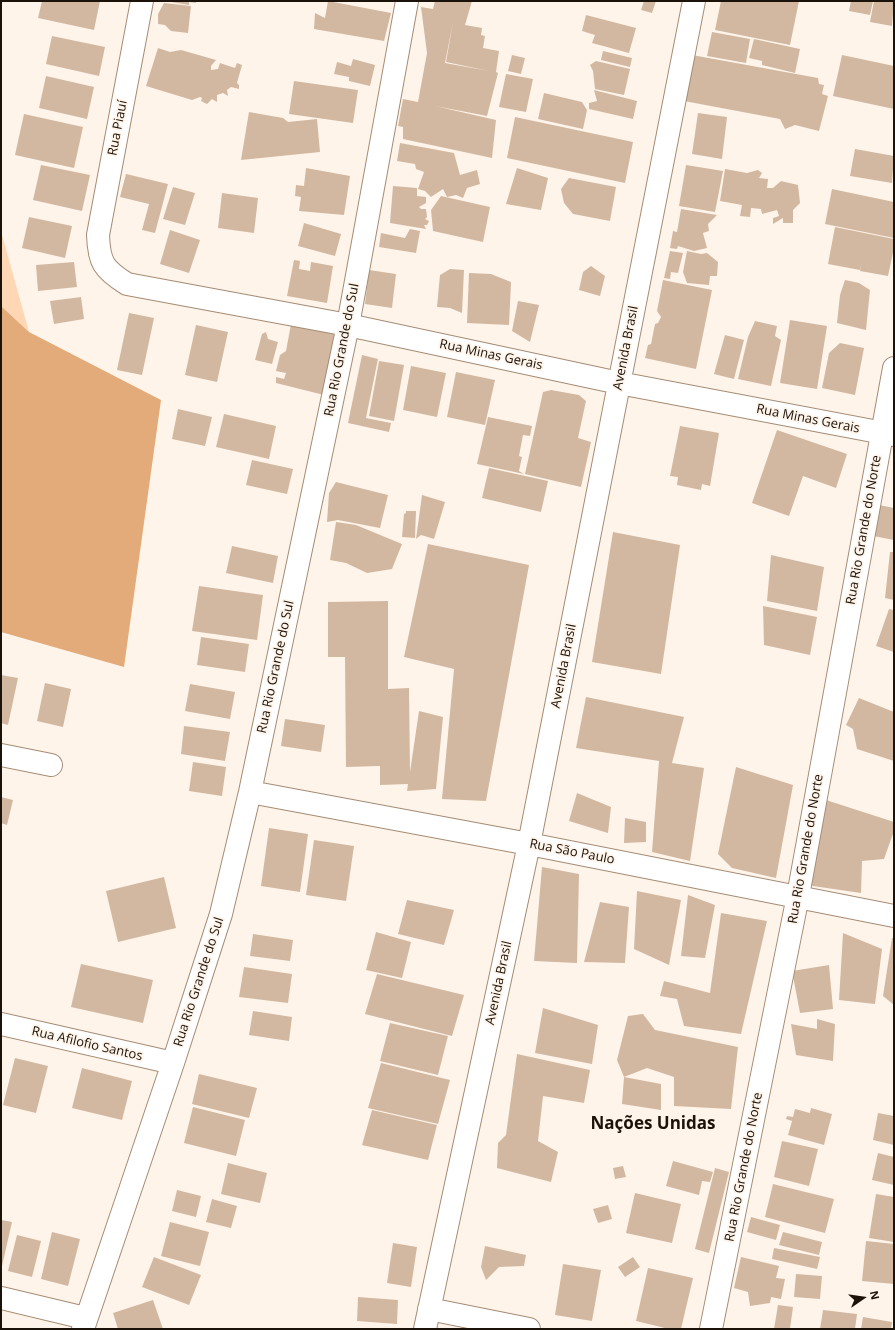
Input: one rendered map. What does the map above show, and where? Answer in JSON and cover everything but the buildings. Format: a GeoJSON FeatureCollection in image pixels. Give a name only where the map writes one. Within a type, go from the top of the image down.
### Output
{"type":"FeatureCollection","features":[{"type":"Feature","properties":{"kind":"street","name":"Rua Piauí"},"geometry":{"type":"LineString","coordinates":[[99,256],[98,235],[142,1]]}},
{"type":"Feature","properties":{"kind":"street","name":"Rua Rio Grande do Sul"},"geometry":{"type":"LineString","coordinates":[[84,1323],[173,1063],[221,914],[250,792],[348,325],[407,1]]}},
{"type":"Feature","properties":{"kind":"street","name":"Avenida Brasil"},"geometry":{"type":"LineString","coordinates":[[427,1319],[529,844],[694,1]]}},
{"type":"Feature","properties":{"kind":"street","name":"Rua Minas Gerais"},"geometry":{"type":"LineString","coordinates":[[99,256],[110,274],[126,284],[348,325],[619,383],[888,434]]}},
{"type":"Feature","properties":{"kind":"street","name":"Rua Rio Grande do Norte"},"geometry":{"type":"LineString","coordinates":[[711,1329],[798,896],[888,434],[894,368]]}},
{"type":"Feature","properties":{"kind":"street"},"geometry":{"type":"LineString","coordinates":[[1,755],[51,766]]}},
{"type":"Feature","properties":{"kind":"street","name":"Rua São Paulo"},"geometry":{"type":"LineString","coordinates":[[250,792],[529,844],[894,916]]}},
{"type":"Feature","properties":{"kind":"street","name":"Rua Afilofio Santos"},"geometry":{"type":"LineString","coordinates":[[1,1024],[173,1063]]}},
{"type":"Feature","properties":{"kind":"street"},"geometry":{"type":"LineString","coordinates":[[1,1298],[84,1323]]}},
{"type":"Feature","properties":{"kind":"street"},"geometry":{"type":"LineString","coordinates":[[427,1319],[529,1329]]}},
{"type":"Feature","properties":{"kind":"shaded area"},"geometry":{"type":"Polygon","coordinates":[[[1,231],[29,332],[1,306],[1,231]]]}},
{"type":"Feature","properties":{"kind":"shaded area"},"geometry":{"type":"Polygon","coordinates":[[[1,306],[29,332],[161,400],[124,667],[1,632],[1,306]]]}},
{"type":"Feature","properties":{"kind":"district","name":"Nações Unidas"},"geometry":{"type":"Point","coordinates":[653,1124]}}]}
